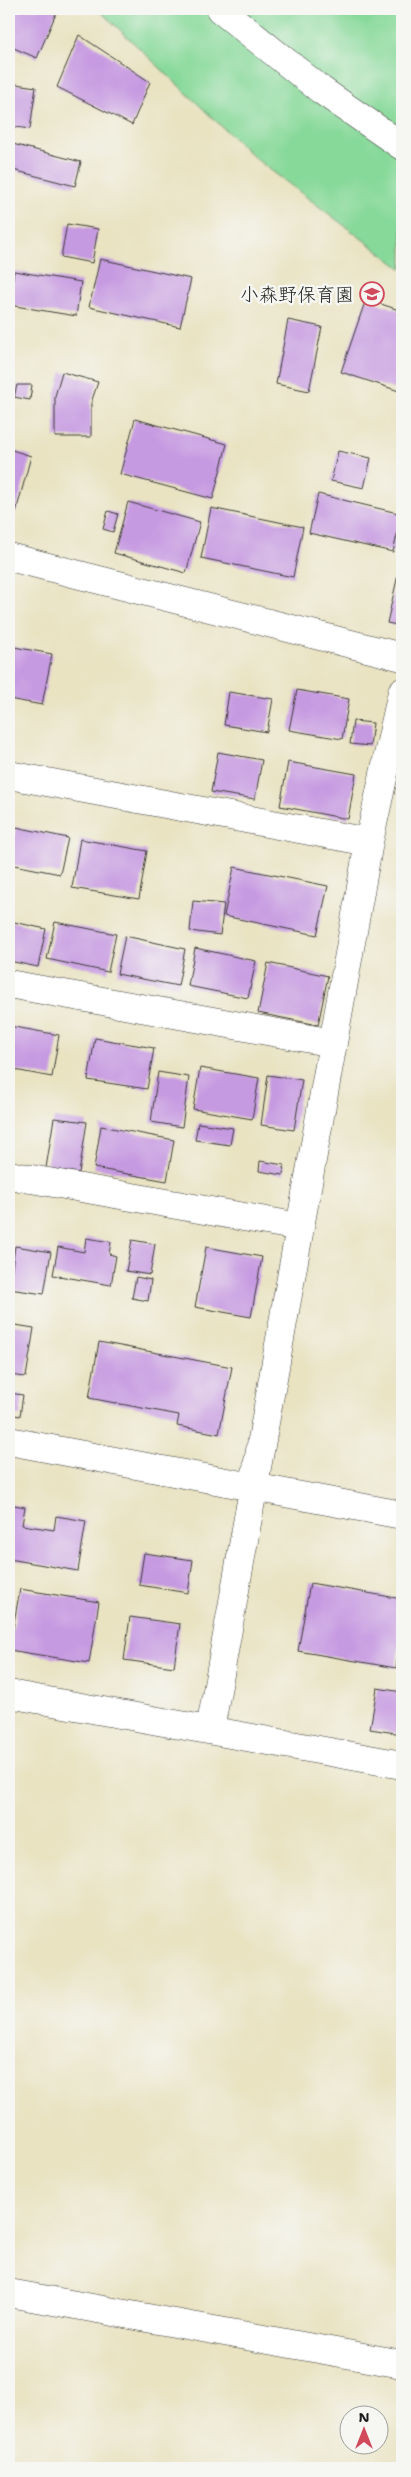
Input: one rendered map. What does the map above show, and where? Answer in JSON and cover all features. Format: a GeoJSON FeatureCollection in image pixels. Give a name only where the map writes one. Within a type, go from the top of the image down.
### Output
{"type":"FeatureCollection","features":[{"type":"Feature","properties":{"kind":"street"},"geometry":{"type":"LineString","coordinates":[[220,9],[321,90],[402,146]]}},
{"type":"Feature","properties":{"kind":"street"},"geometry":{"type":"LineString","coordinates":[[9,557],[402,657]]}},
{"type":"Feature","properties":{"kind":"street"},"geometry":{"type":"LineString","coordinates":[[210,1730],[370,842],[402,692]]}},
{"type":"Feature","properties":{"kind":"street"},"geometry":{"type":"LineString","coordinates":[[9,775],[370,842]]}},
{"type":"Feature","properties":{"kind":"street"},"geometry":{"type":"LineString","coordinates":[[9,984],[333,1043]]}},
{"type":"Feature","properties":{"kind":"street"},"geometry":{"type":"LineString","coordinates":[[9,1175],[300,1227]]}},
{"type":"Feature","properties":{"kind":"street"},"geometry":{"type":"LineString","coordinates":[[9,1441],[402,1514]]}},
{"type":"Feature","properties":{"kind":"street"},"geometry":{"type":"LineString","coordinates":[[9,1694],[402,1765]]}},
{"type":"Feature","properties":{"kind":"street"},"geometry":{"type":"LineString","coordinates":[[9,2293],[402,2364]]}},
{"type":"Feature","properties":{"kind":"green space"},"geometry":{"type":"Polygon","coordinates":[[[98,9],[402,9],[402,269],[256,159],[98,9]]]}},
{"type":"Feature","properties":{"kind":"building"},"geometry":{"type":"Polygon","coordinates":[[[9,9],[58,9],[37,58],[9,46],[9,9]]]}},
{"type":"Feature","properties":{"kind":"building"},"geometry":{"type":"Polygon","coordinates":[[[79,35],[150,82],[132,125],[57,87],[79,35]]]}},
{"type":"Feature","properties":{"kind":"building"},"geometry":{"type":"Polygon","coordinates":[[[9,83],[36,87],[30,129],[9,126],[9,83]]]}},
{"type":"Feature","properties":{"kind":"building"},"geometry":{"type":"Polygon","coordinates":[[[9,143],[81,162],[75,186],[9,169],[9,143]]]}},
{"type":"Feature","properties":{"kind":"building"},"geometry":{"type":"Polygon","coordinates":[[[67,224],[98,229],[92,263],[61,257],[67,224]]]}},
{"type":"Feature","properties":{"kind":"building"},"geometry":{"type":"Polygon","coordinates":[[[100,259],[191,279],[180,327],[89,307],[100,259]]]}},
{"type":"Feature","properties":{"kind":"building"},"geometry":{"type":"Polygon","coordinates":[[[14,271],[81,282],[76,316],[9,305],[14,271]]]}},
{"type":"Feature","properties":{"kind":"building"},"geometry":{"type":"Polygon","coordinates":[[[366,299],[402,311],[402,392],[341,372],[366,299]]]}},
{"type":"Feature","properties":{"kind":"building"},"geometry":{"type":"Polygon","coordinates":[[[288,320],[322,327],[309,391],[276,384],[288,320]]]}},
{"type":"Feature","properties":{"kind":"building"},"geometry":{"type":"Polygon","coordinates":[[[62,372],[98,382],[91,403],[91,437],[55,437],[55,396],[62,372]]]}},
{"type":"Feature","properties":{"kind":"building"},"geometry":{"type":"Polygon","coordinates":[[[17,385],[32,385],[30,400],[14,397],[17,385]]]}},
{"type":"Feature","properties":{"kind":"building"},"geometry":{"type":"Polygon","coordinates":[[[135,419],[227,444],[213,499],[120,474],[135,419]]]}},
{"type":"Feature","properties":{"kind":"building"},"geometry":{"type":"Polygon","coordinates":[[[9,449],[31,456],[16,512],[9,510],[9,449]]]}},
{"type":"Feature","properties":{"kind":"building"},"geometry":{"type":"Polygon","coordinates":[[[338,451],[371,458],[364,488],[331,481],[338,451]]]}},
{"type":"Feature","properties":{"kind":"building"},"geometry":{"type":"Polygon","coordinates":[[[318,494],[402,514],[393,552],[309,533],[318,494]]]}},
{"type":"Feature","properties":{"kind":"building"},"geometry":{"type":"Polygon","coordinates":[[[128,502],[200,522],[186,573],[114,553],[128,502]]]}},
{"type":"Feature","properties":{"kind":"building"},"geometry":{"type":"Polygon","coordinates":[[[211,508],[303,527],[293,577],[201,558],[211,508]]]}},
{"type":"Feature","properties":{"kind":"building"},"geometry":{"type":"Polygon","coordinates":[[[108,511],[118,514],[113,532],[103,529],[108,511]]]}},
{"type":"Feature","properties":{"kind":"building"},"geometry":{"type":"Polygon","coordinates":[[[400,566],[402,567],[402,626],[387,623],[400,566]]]}},
{"type":"Feature","properties":{"kind":"building"},"geometry":{"type":"Polygon","coordinates":[[[9,646],[52,654],[42,705],[9,699],[9,646]]]}},
{"type":"Feature","properties":{"kind":"building"},"geometry":{"type":"Polygon","coordinates":[[[297,690],[349,699],[342,739],[289,730],[297,690]]]}},
{"type":"Feature","properties":{"kind":"building"},"geometry":{"type":"Polygon","coordinates":[[[229,692],[273,699],[267,732],[224,725],[229,692]]]}},
{"type":"Feature","properties":{"kind":"building"},"geometry":{"type":"Polygon","coordinates":[[[353,721],[373,723],[370,746],[350,744],[353,721]]]}},
{"type":"Feature","properties":{"kind":"building"},"geometry":{"type":"Polygon","coordinates":[[[218,752],[262,760],[255,799],[211,792],[218,752]]]}},
{"type":"Feature","properties":{"kind":"building"},"geometry":{"type":"Polygon","coordinates":[[[288,762],[356,774],[348,819],[280,806],[288,762]]]}},
{"type":"Feature","properties":{"kind":"building"},"geometry":{"type":"Polygon","coordinates":[[[16,827],[68,838],[60,874],[9,864],[16,827]]]}},
{"type":"Feature","properties":{"kind":"building"},"geometry":{"type":"Polygon","coordinates":[[[80,839],[147,851],[139,899],[72,888],[80,839]]]}},
{"type":"Feature","properties":{"kind":"building"},"geometry":{"type":"Polygon","coordinates":[[[234,867],[328,886],[317,935],[224,916],[234,867]]]}},
{"type":"Feature","properties":{"kind":"building"},"geometry":{"type":"Polygon","coordinates":[[[193,901],[224,904],[220,935],[190,931],[193,901]]]}},
{"type":"Feature","properties":{"kind":"building"},"geometry":{"type":"Polygon","coordinates":[[[9,921],[46,929],[38,967],[9,961],[9,921]]]}},
{"type":"Feature","properties":{"kind":"building"},"geometry":{"type":"Polygon","coordinates":[[[55,922],[116,934],[108,972],[47,959],[55,922]]]}},
{"type":"Feature","properties":{"kind":"building"},"geometry":{"type":"Polygon","coordinates":[[[125,936],[185,949],[178,986],[117,974],[125,936]]]}},
{"type":"Feature","properties":{"kind":"building"},"geometry":{"type":"Polygon","coordinates":[[[195,948],[256,961],[248,998],[188,986],[195,948]]]}},
{"type":"Feature","properties":{"kind":"building"},"geometry":{"type":"Polygon","coordinates":[[[268,963],[328,976],[318,1025],[258,1013],[268,963]]]}},
{"type":"Feature","properties":{"kind":"building"},"geometry":{"type":"Polygon","coordinates":[[[9,1026],[59,1035],[52,1077],[9,1069],[9,1026]]]}},
{"type":"Feature","properties":{"kind":"building"},"geometry":{"type":"Polygon","coordinates":[[[95,1038],[154,1048],[147,1089],[88,1080],[95,1038]]]}},
{"type":"Feature","properties":{"kind":"building"},"geometry":{"type":"Polygon","coordinates":[[[200,1068],[259,1078],[252,1119],[193,1109],[200,1068]]]}},
{"type":"Feature","properties":{"kind":"building"},"geometry":{"type":"Polygon","coordinates":[[[158,1072],[189,1077],[182,1127],[151,1122],[158,1072]]]}},
{"type":"Feature","properties":{"kind":"building"},"geometry":{"type":"Polygon","coordinates":[[[268,1075],[302,1080],[294,1130],[261,1125],[268,1075]]]}},
{"type":"Feature","properties":{"kind":"building"},"geometry":{"type":"Polygon","coordinates":[[[54,1118],[87,1122],[79,1173],[46,1168],[54,1118]]]}},
{"type":"Feature","properties":{"kind":"building"},"geometry":{"type":"Polygon","coordinates":[[[198,1123],[233,1128],[230,1145],[195,1140],[198,1123]]]}},
{"type":"Feature","properties":{"kind":"building"},"geometry":{"type":"Polygon","coordinates":[[[101,1126],[174,1140],[167,1181],[94,1168],[101,1126]]]}},
{"type":"Feature","properties":{"kind":"building"},"geometry":{"type":"Polygon","coordinates":[[[260,1161],[284,1165],[283,1175],[259,1171],[260,1161]]]}},
{"type":"Feature","properties":{"kind":"building"},"geometry":{"type":"Polygon","coordinates":[[[86,1238],[111,1242],[109,1254],[116,1256],[111,1285],[53,1275],[58,1247],[84,1252],[86,1238]]]}},
{"type":"Feature","properties":{"kind":"building"},"geometry":{"type":"Polygon","coordinates":[[[132,1240],[155,1244],[150,1275],[126,1271],[132,1240]]]}},
{"type":"Feature","properties":{"kind":"building"},"geometry":{"type":"Polygon","coordinates":[[[15,1246],[51,1252],[44,1294],[9,1289],[15,1246]]]}},
{"type":"Feature","properties":{"kind":"building"},"geometry":{"type":"Polygon","coordinates":[[[206,1247],[262,1257],[251,1317],[195,1307],[206,1247]]]}},
{"type":"Feature","properties":{"kind":"building"},"geometry":{"type":"Polygon","coordinates":[[[136,1277],[151,1280],[148,1301],[132,1298],[136,1277]]]}},
{"type":"Feature","properties":{"kind":"building"},"geometry":{"type":"Polygon","coordinates":[[[9,1324],[34,1328],[26,1377],[9,1375],[9,1324]]]}},
{"type":"Feature","properties":{"kind":"building"},"geometry":{"type":"Polygon","coordinates":[[[99,1342],[232,1367],[219,1434],[177,1426],[179,1415],[89,1398],[99,1342]]]}},
{"type":"Feature","properties":{"kind":"building"},"geometry":{"type":"Polygon","coordinates":[[[9,1393],[23,1395],[20,1416],[9,1414],[9,1393]]]}},
{"type":"Feature","properties":{"kind":"building"},"geometry":{"type":"Polygon","coordinates":[[[9,1504],[25,1507],[22,1525],[54,1530],[56,1516],[86,1521],[78,1571],[9,1559],[9,1504]]]}},
{"type":"Feature","properties":{"kind":"building"},"geometry":{"type":"Polygon","coordinates":[[[144,1553],[193,1560],[188,1593],[139,1585],[144,1553]]]}},
{"type":"Feature","properties":{"kind":"building"},"geometry":{"type":"Polygon","coordinates":[[[310,1583],[402,1599],[402,1631],[396,1668],[298,1651],[310,1583]]]}},
{"type":"Feature","properties":{"kind":"building"},"geometry":{"type":"Polygon","coordinates":[[[20,1589],[99,1602],[89,1663],[9,1650],[20,1589]]]}},
{"type":"Feature","properties":{"kind":"building"},"geometry":{"type":"Polygon","coordinates":[[[130,1617],[180,1624],[174,1667],[124,1660],[130,1617]]]}},
{"type":"Feature","properties":{"kind":"building"},"geometry":{"type":"Polygon","coordinates":[[[377,1688],[402,1692],[402,1734],[370,1729],[377,1688]]]}},
{"type":"Feature","properties":{"kind":"place","name":"小森野保育園"},"geometry":{"type":"Point","coordinates":[372,294]}}]}
